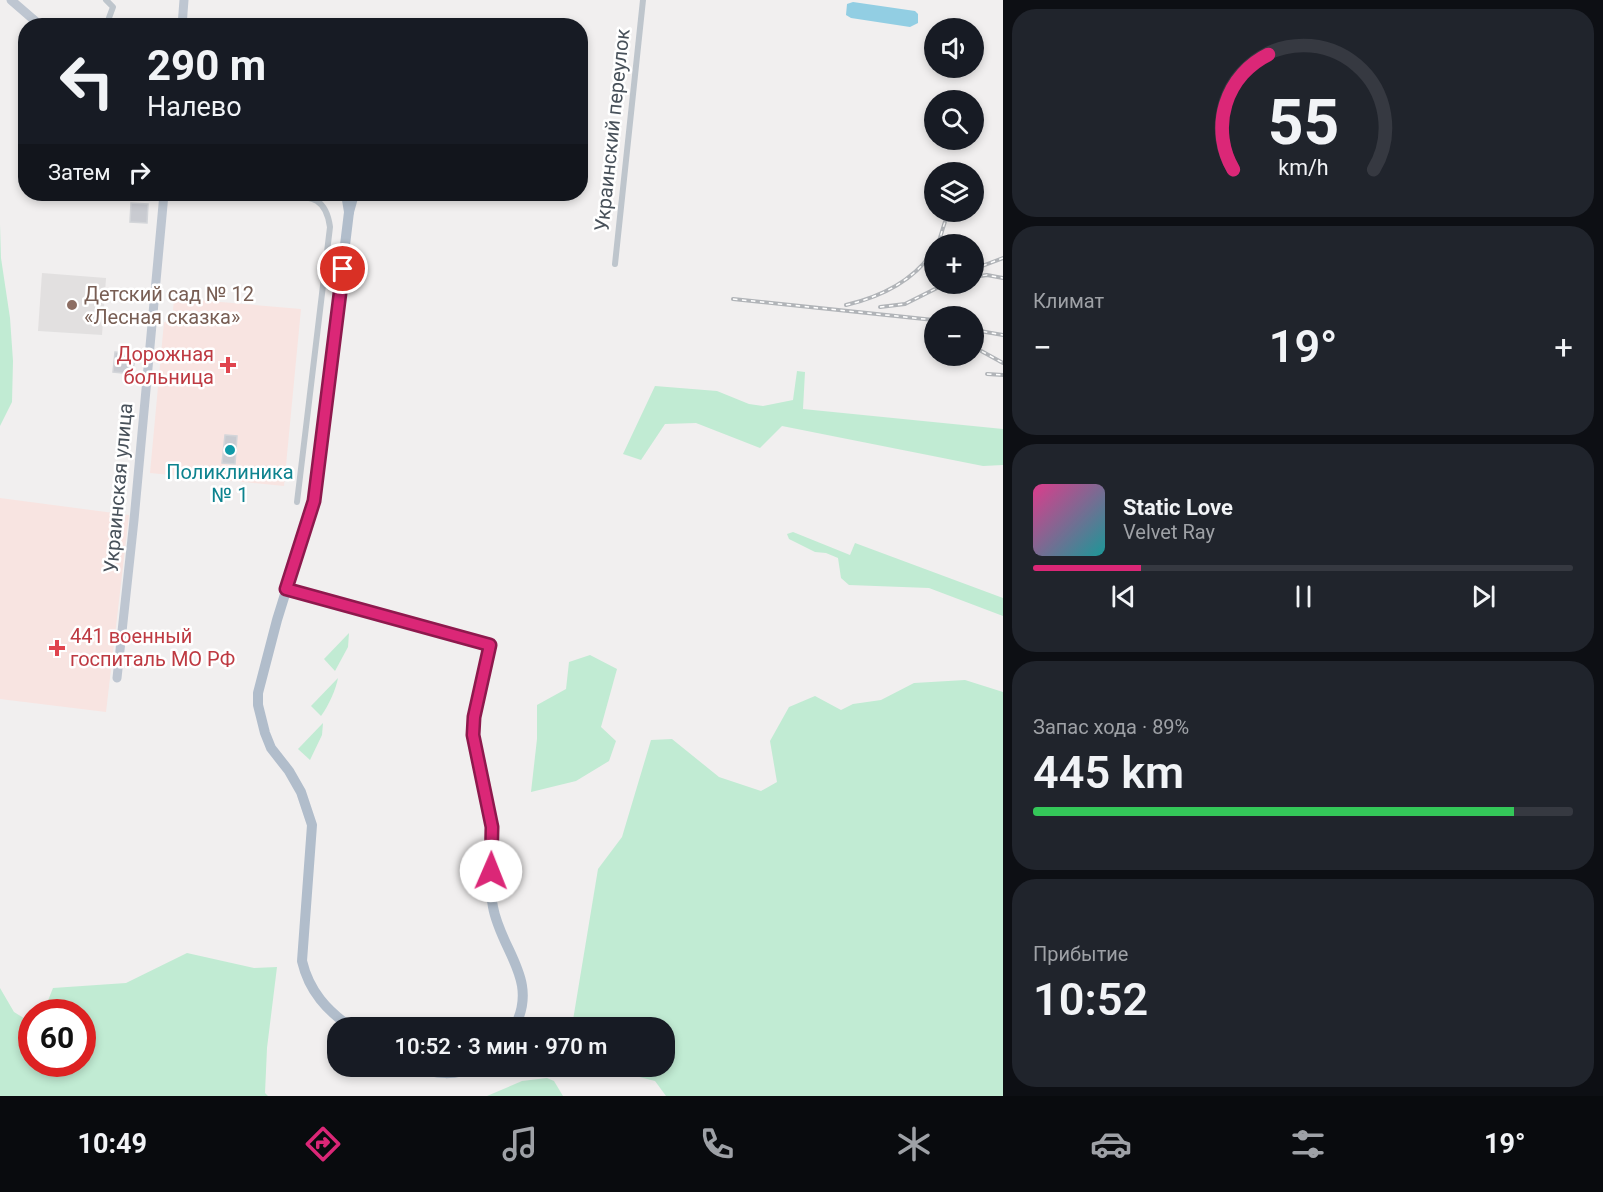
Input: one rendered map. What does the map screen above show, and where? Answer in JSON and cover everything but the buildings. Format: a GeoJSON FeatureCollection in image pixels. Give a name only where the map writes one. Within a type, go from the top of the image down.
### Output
{"type":"FeatureCollection","features":[{"type":"Feature","properties":{"kind":"main road"},"geometry":{"type":"LineString","coordinates":[[11,0],[32,18]]}},
{"type":"Feature","properties":{"kind":"main road"},"geometry":{"type":"LineString","coordinates":[[183,18],[184,0]]}},
{"type":"Feature","properties":{"kind":"main road","name":"Украинская улица"},"geometry":{"type":"LineString","coordinates":[[117,678],[163,201]]}},
{"type":"Feature","properties":{"kind":"main road"},"geometry":{"type":"LineString","coordinates":[[347,201],[349,212]]}},
{"type":"Feature","properties":{"kind":"main road"},"geometry":{"type":"LineString","coordinates":[[339,1017],[325,1005],[315,992],[302,961],[312,825],[301,792],[289,771],[271,748],[258,705],[258,693],[286,589],[315,495],[352,201]]}},
{"type":"Feature","properties":{"kind":"main road"},"geometry":{"type":"LineString","coordinates":[[286,589],[490,645],[474,717],[473,735],[492,827],[490,884],[493,907],[500,930],[520,971],[523,988],[519,1017]]}},
{"type":"Feature","properties":{"kind":"street"},"geometry":{"type":"LineString","coordinates":[[106,0],[113,7],[109,18]]}},
{"type":"Feature","properties":{"kind":"street","name":"Украинский переулок"},"geometry":{"type":"LineString","coordinates":[[615,264],[643,0]]}},
{"type":"Feature","properties":{"kind":"street"},"geometry":{"type":"LineString","coordinates":[[297,502],[330,227],[328,211],[317,201]]}},
{"type":"Feature","properties":{"kind":"shaded area","name":"Детский сад № 12 «Лесная сказка»"},"geometry":{"type":"Polygon","coordinates":[[[42,273],[106,278],[102,335],[38,331],[42,273]]]}},
{"type":"Feature","properties":{"kind":"shaded area","name":"Дорожная больница"},"geometry":{"type":"Polygon","coordinates":[[[174,298],[301,309],[284,486],[150,473],[164,322],[172,323],[174,298]]]}},
{"type":"Feature","properties":{"kind":"shaded area","name":"441 военный госпиталь МО РФ"},"geometry":{"type":"Polygon","coordinates":[[[0,498],[129,515],[106,712],[0,699],[0,498]]]}},
{"type":"Feature","properties":{"kind":"green space"},"geometry":{"type":"Polygon","coordinates":[[[0,224],[1,258],[10,318],[13,361],[12,402],[0,426],[0,224]]]}},
{"type":"Feature","properties":{"kind":"green space"},"geometry":{"type":"Polygon","coordinates":[[[797,371],[805,372],[803,409],[1003,429],[1003,465],[983,466],[782,426],[760,448],[696,423],[665,424],[641,460],[623,454],[655,386],[717,391],[749,404],[763,406],[793,400],[797,371]]]}},
{"type":"Feature","properties":{"kind":"green space"},"geometry":{"type":"Polygon","coordinates":[[[793,532],[850,555],[855,543],[1003,598],[1003,616],[929,588],[849,585],[841,578],[838,558],[826,553],[815,552],[789,539],[787,534],[793,532]]]}},
{"type":"Feature","properties":{"kind":"green space"},"geometry":{"type":"Polygon","coordinates":[[[349,633],[348,647],[335,671],[324,659],[349,633]]]}},
{"type":"Feature","properties":{"kind":"green space"},"geometry":{"type":"Polygon","coordinates":[[[590,655],[617,669],[601,727],[616,741],[609,761],[576,781],[531,792],[537,739],[537,705],[566,689],[569,662],[590,655]]]}},
{"type":"Feature","properties":{"kind":"green space"},"geometry":{"type":"Polygon","coordinates":[[[338,678],[332,697],[321,716],[311,706],[338,678]]]}},
{"type":"Feature","properties":{"kind":"green space"},"geometry":{"type":"Polygon","coordinates":[[[965,680],[1003,692],[1003,1096],[666,1096],[655,1081],[639,1077],[675,1077],[675,1017],[573,1017],[598,869],[622,837],[651,740],[672,739],[719,777],[761,791],[777,782],[770,741],[789,707],[815,696],[841,710],[853,704],[881,700],[914,683],[965,680]]]}},
{"type":"Feature","properties":{"kind":"green space"},"geometry":{"type":"Polygon","coordinates":[[[323,723],[322,735],[310,760],[298,749],[323,723]]]}},
{"type":"Feature","properties":{"kind":"green space"},"geometry":{"type":"Polygon","coordinates":[[[187,953],[254,968],[277,967],[267,1048],[265,1093],[268,1096],[0,1096],[0,988],[14,1012],[18,1014],[18,1077],[96,1077],[96,999],[49,999],[53,988],[126,983],[187,953]]]}},
{"type":"Feature","properties":{"kind":"green space"},"geometry":{"type":"Polygon","coordinates":[[[547,1078],[554,1081],[563,1096],[487,1096],[522,1081],[547,1078]]]}},
{"type":"Feature","properties":{"kind":"water"},"geometry":{"type":"Polygon","coordinates":[[[853,2],[915,11],[918,14],[918,23],[910,27],[851,18],[846,15],[847,4],[853,2]]]}},
{"type":"Feature","properties":{"kind":"railway"},"geometry":{"type":"LineString","coordinates":[[941,234],[945,222]]}},
{"type":"Feature","properties":{"kind":"railway"},"geometry":{"type":"LineString","coordinates":[[984,265],[1003,258]]}},
{"type":"Feature","properties":{"kind":"railway"},"geometry":{"type":"LineString","coordinates":[[846,305],[884,292],[906,279],[924,263]]}},
{"type":"Feature","properties":{"kind":"railway"},"geometry":{"type":"LineString","coordinates":[[984,275],[1003,278]]}},
{"type":"Feature","properties":{"kind":"railway"},"geometry":{"type":"LineString","coordinates":[[880,307],[905,304],[925,294]]}},
{"type":"Feature","properties":{"kind":"railway"},"geometry":{"type":"LineString","coordinates":[[733,299],[924,319]]}},
{"type":"Feature","properties":{"kind":"railway"},"geometry":{"type":"LineString","coordinates":[[984,332],[1003,335]]}},
{"type":"Feature","properties":{"kind":"railway"},"geometry":{"type":"LineString","coordinates":[[984,353],[1003,363]]}},
{"type":"Feature","properties":{"kind":"railway"},"geometry":{"type":"LineString","coordinates":[[987,374],[1003,375]]}},
{"type":"Feature","properties":{"kind":"place","name":"Детский сад № 12 «Лесная сказка»"},"geometry":{"type":"Point","coordinates":[72,305]}},
{"type":"Feature","properties":{"kind":"place","name":"Дорожная больница"},"geometry":{"type":"Point","coordinates":[228,365]}},
{"type":"Feature","properties":{"kind":"place","name":"Поликлиника № 1"},"geometry":{"type":"Point","coordinates":[230,450]}},
{"type":"Feature","properties":{"kind":"place","name":"441 военный госпиталь МО РФ"},"geometry":{"type":"Point","coordinates":[57,648]}},
{"type":"Feature","properties":{"kind":"route"},"geometry":{"type":"LineString","coordinates":[[343,269],[314,501],[286,589],[490,645],[474,717],[473,735],[492,827],[491,871]]}}]}
